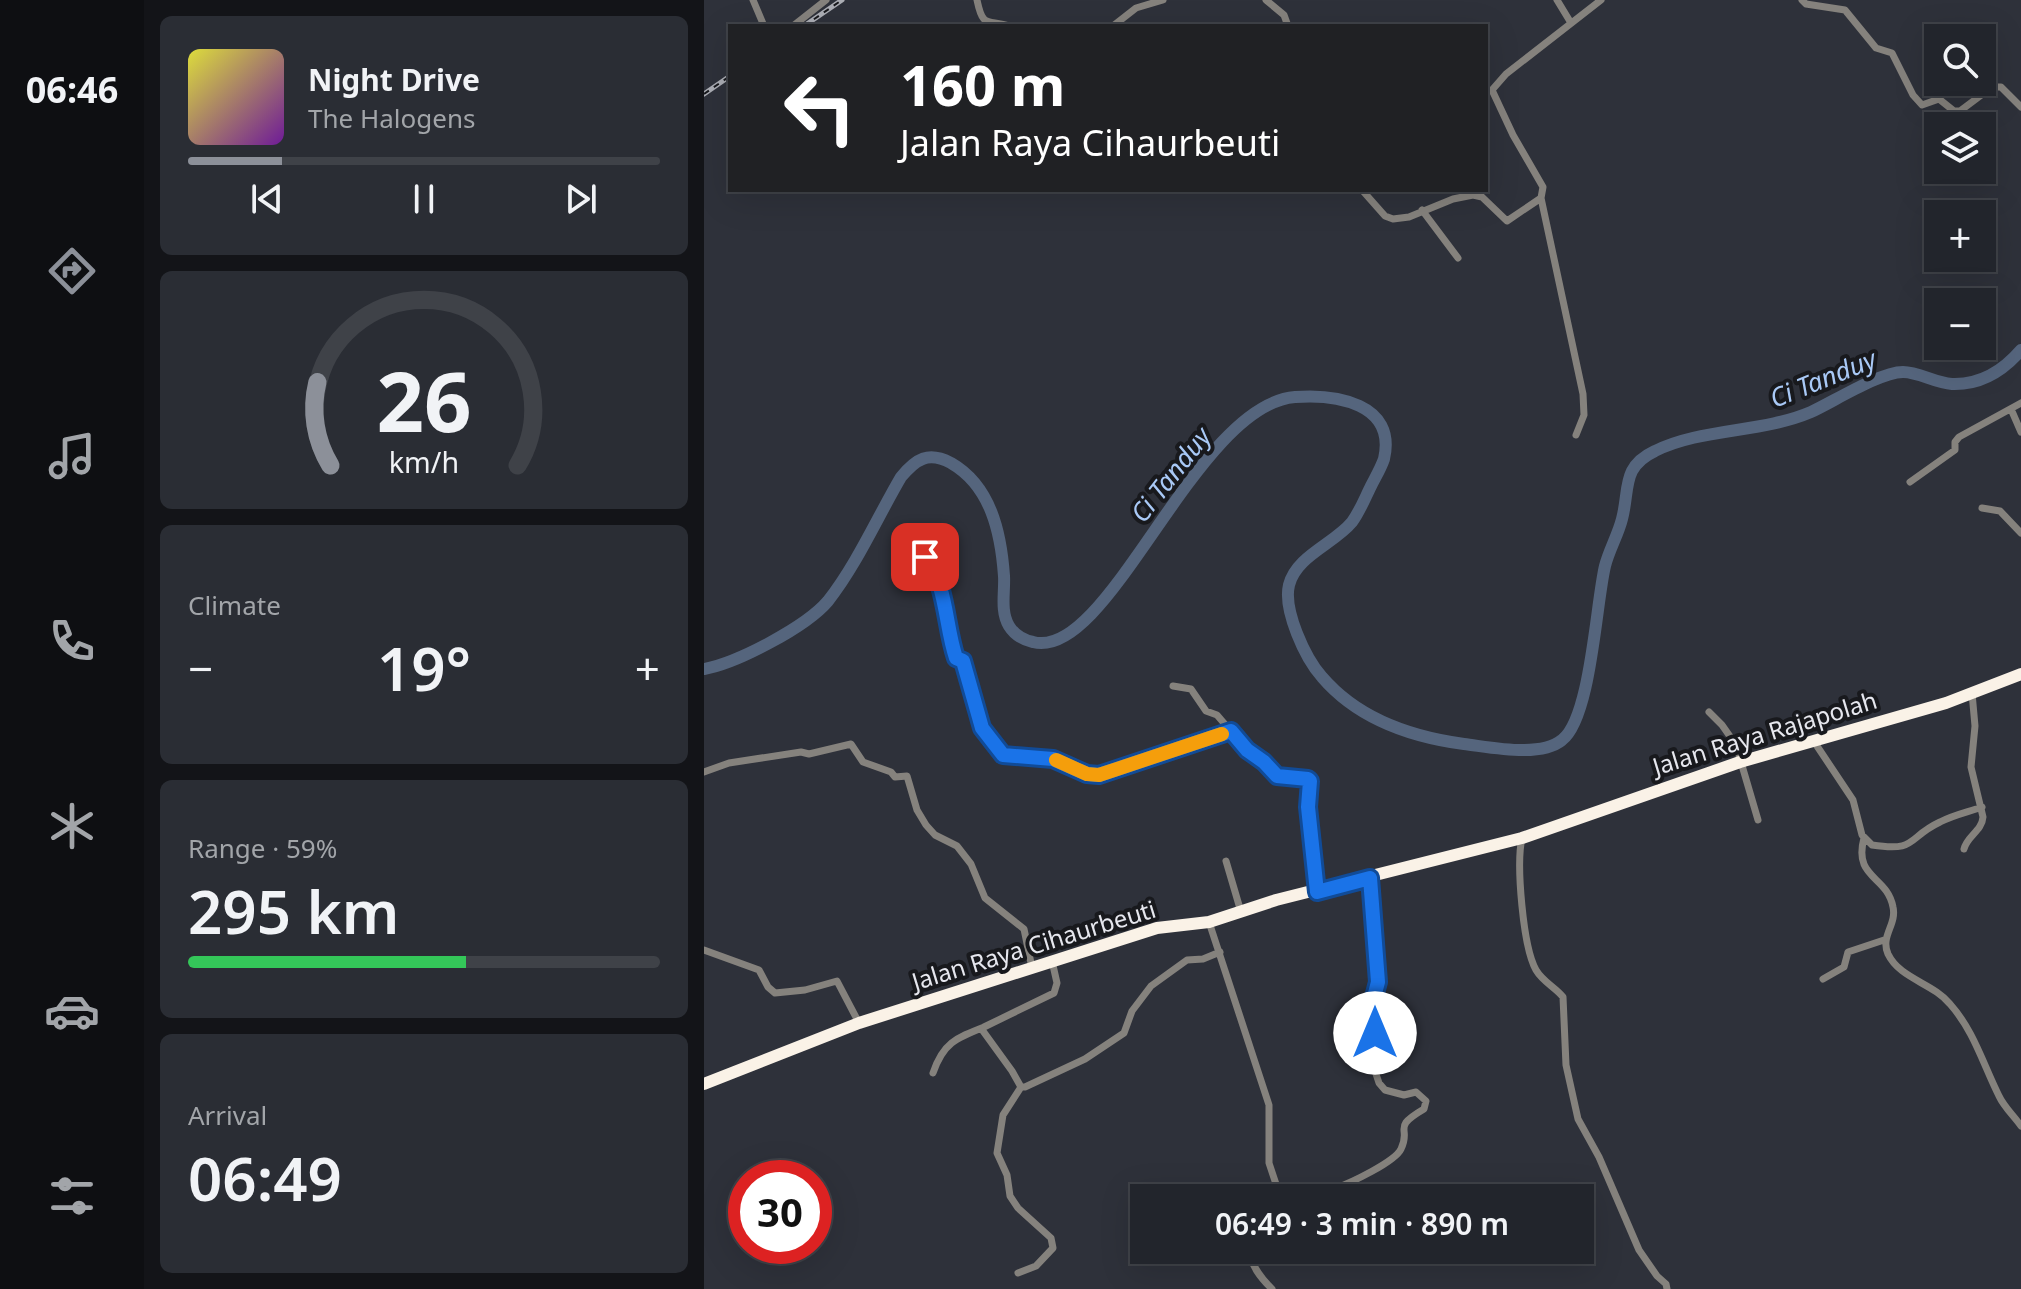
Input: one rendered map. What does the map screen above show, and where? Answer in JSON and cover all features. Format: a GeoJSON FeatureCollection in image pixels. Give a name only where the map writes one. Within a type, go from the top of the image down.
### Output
{"type":"FeatureCollection","features":[{"type":"Feature","properties":{"kind":"highway","name":"Jalan Raya Rajapolah"},"geometry":{"type":"LineString","coordinates":[[1522,838],[1740,762],[1946,703],[2021,674]]}},
{"type":"Feature","properties":{"kind":"highway","name":"Jalan Raya Cihaurbeuti"},"geometry":{"type":"LineString","coordinates":[[704,1084],[859,1023],[1157,928],[1209,922],[1276,900],[1522,838]]}},
{"type":"Feature","properties":{"kind":"street"},"geometry":{"type":"LineString","coordinates":[[753,0],[763,24]]}},
{"type":"Feature","properties":{"kind":"street"},"geometry":{"type":"LineString","coordinates":[[796,24],[826,0]]}},
{"type":"Feature","properties":{"kind":"street"},"geometry":{"type":"LineString","coordinates":[[977,0],[988,24]]}},
{"type":"Feature","properties":{"kind":"street"},"geometry":{"type":"LineString","coordinates":[[1116,24],[1136,8],[1163,0]]}},
{"type":"Feature","properties":{"kind":"street"},"geometry":{"type":"LineString","coordinates":[[1266,0],[1284,15],[1287,24]]}},
{"type":"Feature","properties":{"kind":"street"},"geometry":{"type":"LineString","coordinates":[[1557,0],[1571,23]]}},
{"type":"Feature","properties":{"kind":"street"},"geometry":{"type":"LineString","coordinates":[[1576,435],[1584,415],[1581,380],[1541,198],[1543,187],[1489,90],[1601,0]]}},
{"type":"Feature","properties":{"kind":"street"},"geometry":{"type":"LineString","coordinates":[[1802,0],[1806,4],[1845,10],[1876,48],[1892,53],[1913,95],[1922,105],[1939,99],[1954,111],[1960,111],[1992,87],[2001,87],[2021,107]]}},
{"type":"Feature","properties":{"kind":"street"},"geometry":{"type":"LineString","coordinates":[[1364,192],[1385,216],[1393,219],[1409,217],[1453,199],[1479,196],[1507,221],[1541,198]]}},
{"type":"Feature","properties":{"kind":"street"},"geometry":{"type":"LineString","coordinates":[[1422,210],[1458,258]]}},
{"type":"Feature","properties":{"kind":"street"},"geometry":{"type":"LineString","coordinates":[[1910,482],[1955,450],[1959,437],[2021,403]]}},
{"type":"Feature","properties":{"kind":"street"},"geometry":{"type":"LineString","coordinates":[[2011,409],[2021,432]]}},
{"type":"Feature","properties":{"kind":"street"},"geometry":{"type":"LineString","coordinates":[[1982,508],[2000,511],[2021,533]]}},
{"type":"Feature","properties":{"kind":"street"},"geometry":{"type":"LineString","coordinates":[[925,557],[933,567],[951,643],[956,658],[963,661],[982,728],[1003,755],[1053,759],[1087,774],[1099,775],[1231,731]]}},
{"type":"Feature","properties":{"kind":"street"},"geometry":{"type":"LineString","coordinates":[[1173,686],[1190,688],[1206,711],[1217,715],[1247,750],[1277,776],[1305,777],[1310,781],[1308,807],[1317,892]]}},
{"type":"Feature","properties":{"kind":"street"},"geometry":{"type":"LineString","coordinates":[[1964,849],[1983,824],[1982,807],[1971,767],[1975,726],[1972,693]]}},
{"type":"Feature","properties":{"kind":"street"},"geometry":{"type":"LineString","coordinates":[[1709,712],[1736,745],[1758,820]]}},
{"type":"Feature","properties":{"kind":"street"},"geometry":{"type":"LineString","coordinates":[[1813,740],[1853,800],[1864,838],[1872,845],[1909,845],[1939,822],[1982,807]]}},
{"type":"Feature","properties":{"kind":"street"},"geometry":{"type":"LineString","coordinates":[[704,772],[729,763],[801,752],[809,754],[851,744],[863,762],[891,772],[895,777],[907,776],[917,810],[926,825],[935,835],[957,846],[971,864],[985,898],[1024,929],[1032,968]]}},
{"type":"Feature","properties":{"kind":"street"},"geometry":{"type":"LineString","coordinates":[[1522,838],[1521,878],[1526,934],[1538,974],[1563,997],[1566,1065],[1578,1119],[1599,1157],[1639,1250],[1667,1289]]}},
{"type":"Feature","properties":{"kind":"street"},"geometry":{"type":"LineString","coordinates":[[1864,838],[1860,851],[1862,863],[1880,883],[1893,906],[1893,918],[1884,940],[1895,965],[1939,993],[1957,1013],[1981,1051],[2000,1100],[2021,1126]]}},
{"type":"Feature","properties":{"kind":"street"},"geometry":{"type":"LineString","coordinates":[[1226,861],[1241,912]]}},
{"type":"Feature","properties":{"kind":"street"},"geometry":{"type":"LineString","coordinates":[[1344,1184],[1390,1162],[1402,1149],[1403,1125],[1424,1109],[1426,1101],[1416,1092],[1404,1095],[1385,1090],[1373,1065],[1373,1001],[1378,982],[1370,878]]}},
{"type":"Feature","properties":{"kind":"street"},"geometry":{"type":"LineString","coordinates":[[1209,922],[1269,1105],[1269,1163],[1275,1184]]}},
{"type":"Feature","properties":{"kind":"street"},"geometry":{"type":"LineString","coordinates":[[1823,979],[1844,967],[1848,952],[1884,940]]}},
{"type":"Feature","properties":{"kind":"street"},"geometry":{"type":"LineString","coordinates":[[704,950],[759,970],[775,993],[805,990],[837,981],[859,1023]]}},
{"type":"Feature","properties":{"kind":"street"},"geometry":{"type":"LineString","coordinates":[[1018,1273],[1036,1266],[1053,1248],[1051,1238],[1018,1208],[1010,1196],[1009,1180],[997,1153],[1003,1115],[1021,1087],[1085,1059],[1124,1033],[1132,1011],[1151,986],[1187,960],[1203,959],[1220,952]]}},
{"type":"Feature","properties":{"kind":"street"},"geometry":{"type":"LineString","coordinates":[[933,1073],[945,1047],[1054,993],[1057,983],[1052,961]]}},
{"type":"Feature","properties":{"kind":"street"},"geometry":{"type":"LineString","coordinates":[[984,1027],[983,1031],[1021,1087]]}},
{"type":"Feature","properties":{"kind":"street"},"geometry":{"type":"LineString","coordinates":[[1254,1264],[1272,1289]]}},
{"type":"Feature","properties":{"kind":"waterway","name":"Ci Tanduy"},"geometry":{"type":"LineString","coordinates":[[704,669],[734,660],[770,642],[818,611],[848,572],[901,477],[917,461],[929,457],[943,459],[965,473],[985,498],[1000,543],[1004,608],[1011,629],[1033,642],[1062,638],[1092,613],[1223,441],[1258,411],[1295,397],[1328,398],[1359,406],[1372,414],[1381,425],[1386,440],[1383,462],[1355,518],[1299,566],[1289,585],[1292,620],[1309,658],[1322,677],[1352,704],[1405,731],[1444,741],[1501,749],[1541,749],[1562,740],[1572,728],[1580,709],[1605,566],[1622,519],[1629,480],[1644,457],[1692,438],[1792,419],[1893,373],[1909,372],[1952,384],[1972,382],[1999,370],[2021,350]]}},
{"type":"Feature","properties":{"kind":"railway"},"geometry":{"type":"LineString","coordinates":[[807,24],[842,0]]}},
{"type":"Feature","properties":{"kind":"railway"},"geometry":{"type":"LineString","coordinates":[[704,94],[728,77]]}},
{"type":"Feature","properties":{"kind":"slow traffic"},"geometry":{"type":"LineString","coordinates":[[1056,760],[1087,774],[1106,774],[1222,734]]}},
{"type":"Feature","properties":{"kind":"route"},"geometry":{"type":"LineString","coordinates":[[925,557],[933,567],[940,588],[951,643],[956,658],[963,661],[982,728],[1003,755],[1053,759],[1087,774],[1099,775],[1231,731],[1277,776],[1305,777],[1310,781],[1308,807],[1317,892],[1370,878],[1378,982],[1373,1001],[1375,1033]]}}]}
